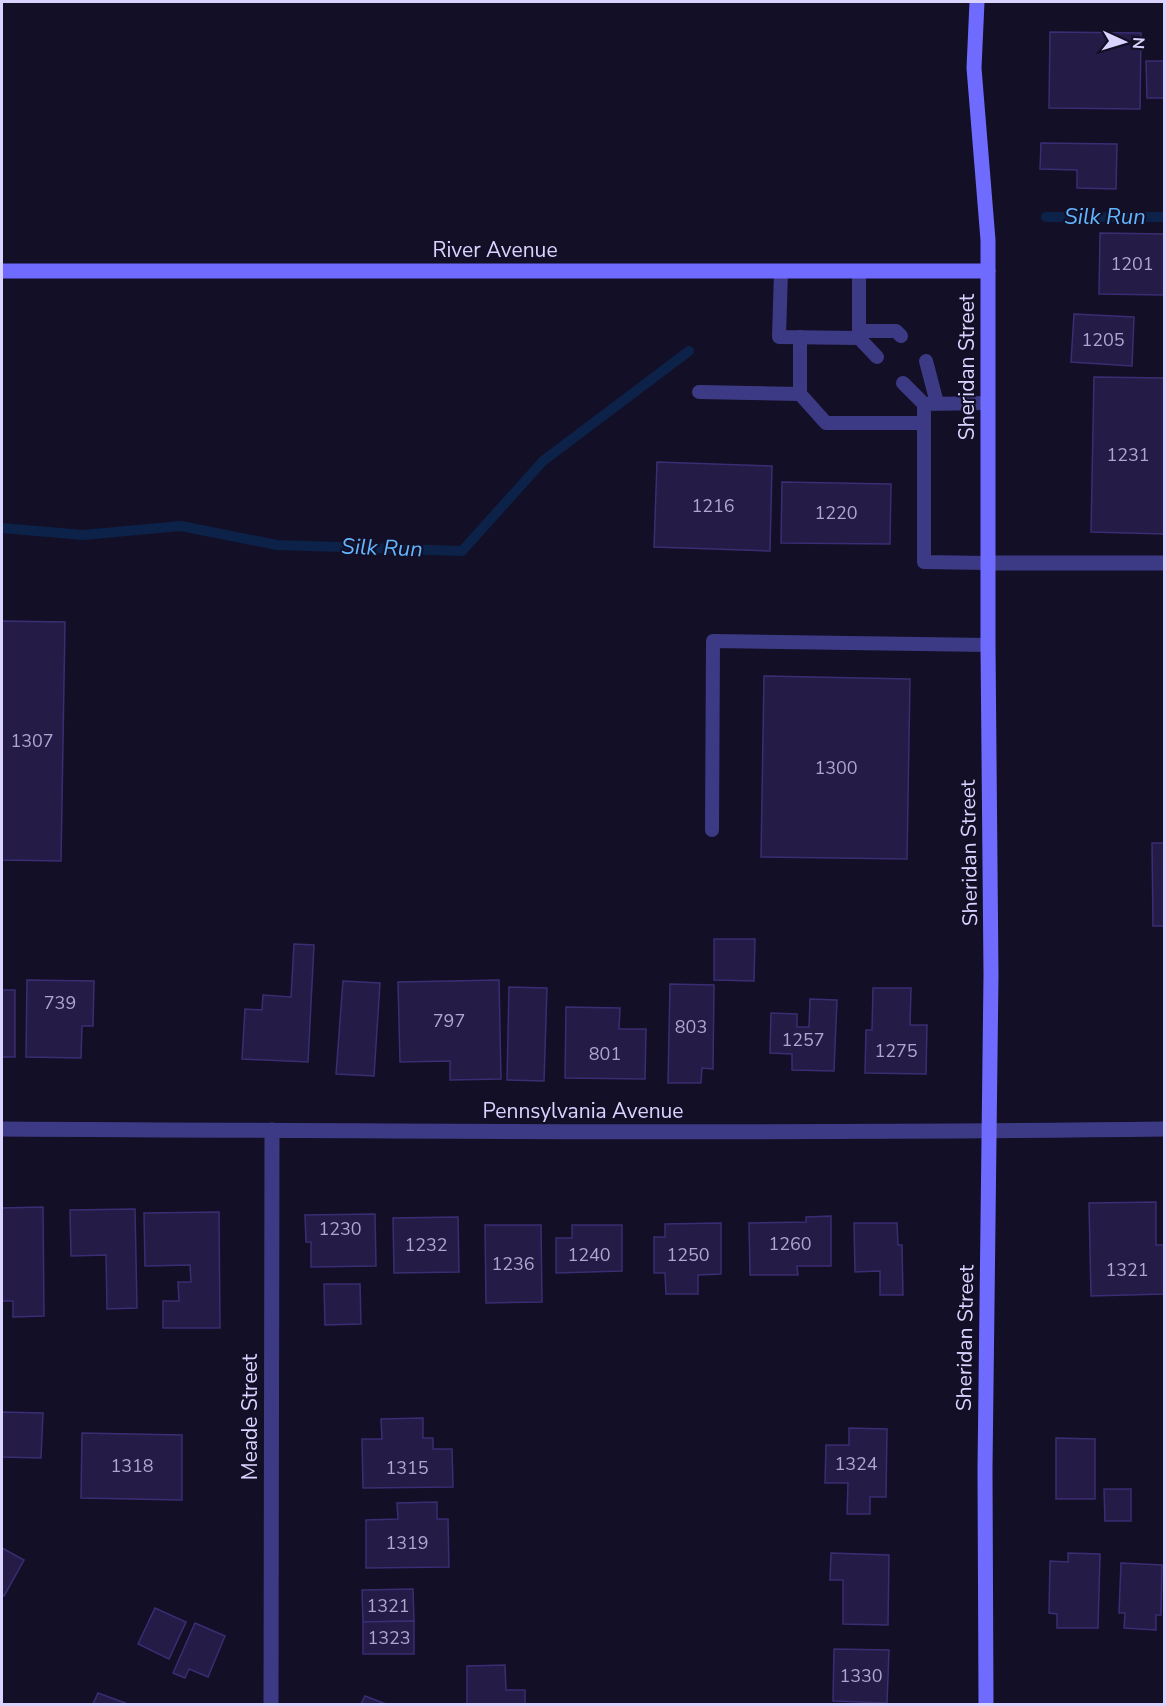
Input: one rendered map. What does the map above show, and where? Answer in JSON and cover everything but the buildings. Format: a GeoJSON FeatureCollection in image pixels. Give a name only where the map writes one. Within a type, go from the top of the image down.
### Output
{"type":"FeatureCollection","features":[{"type":"Feature","properties":{"kind":"street","name":"Sheridan Street"},"geometry":{"type":"LineString","coordinates":[[977,2],[974,68],[988,240],[987,563],[991,963],[985,1469],[986,1704]]}},
{"type":"Feature","properties":{"kind":"street","name":"River Avenue"},"geometry":{"type":"LineString","coordinates":[[2,271],[988,271]]}},
{"type":"Feature","properties":{"kind":"street"},"geometry":{"type":"LineString","coordinates":[[987,563],[1164,563]]}},
{"type":"Feature","properties":{"kind":"street","name":"Pennsylvania Avenue"},"geometry":{"type":"LineString","coordinates":[[2,1129],[599,1133],[1164,1129]]}},
{"type":"Feature","properties":{"kind":"street","name":"Meade Street"},"geometry":{"type":"LineString","coordinates":[[271,1704],[272,1130]]}},
{"type":"Feature","properties":{"kind":"lane"},"geometry":{"type":"LineString","coordinates":[[781,271],[779,337],[896,331],[901,336]]}},
{"type":"Feature","properties":{"kind":"lane"},"geometry":{"type":"LineString","coordinates":[[860,271],[859,334],[877,357]]}},
{"type":"Feature","properties":{"kind":"lane"},"geometry":{"type":"LineString","coordinates":[[800,337],[800,394],[826,423],[924,423]]}},
{"type":"Feature","properties":{"kind":"lane"},"geometry":{"type":"LineString","coordinates":[[926,361],[931,404],[924,423],[924,562],[987,563]]}},
{"type":"Feature","properties":{"kind":"lane"},"geometry":{"type":"LineString","coordinates":[[903,383],[931,404],[988,403]]}},
{"type":"Feature","properties":{"kind":"lane"},"geometry":{"type":"LineString","coordinates":[[699,392],[800,394]]}},
{"type":"Feature","properties":{"kind":"lane"},"geometry":{"type":"LineString","coordinates":[[712,830],[713,641],[988,645]]}},
{"type":"Feature","properties":{"kind":"waterway","name":"Silk Run"},"geometry":{"type":"LineString","coordinates":[[1046,217],[1164,217]]}},
{"type":"Feature","properties":{"kind":"waterway","name":"Silk Run"},"geometry":{"type":"LineString","coordinates":[[2,528],[83,535],[181,526],[277,545],[462,551],[543,461],[689,351]]}}]}
